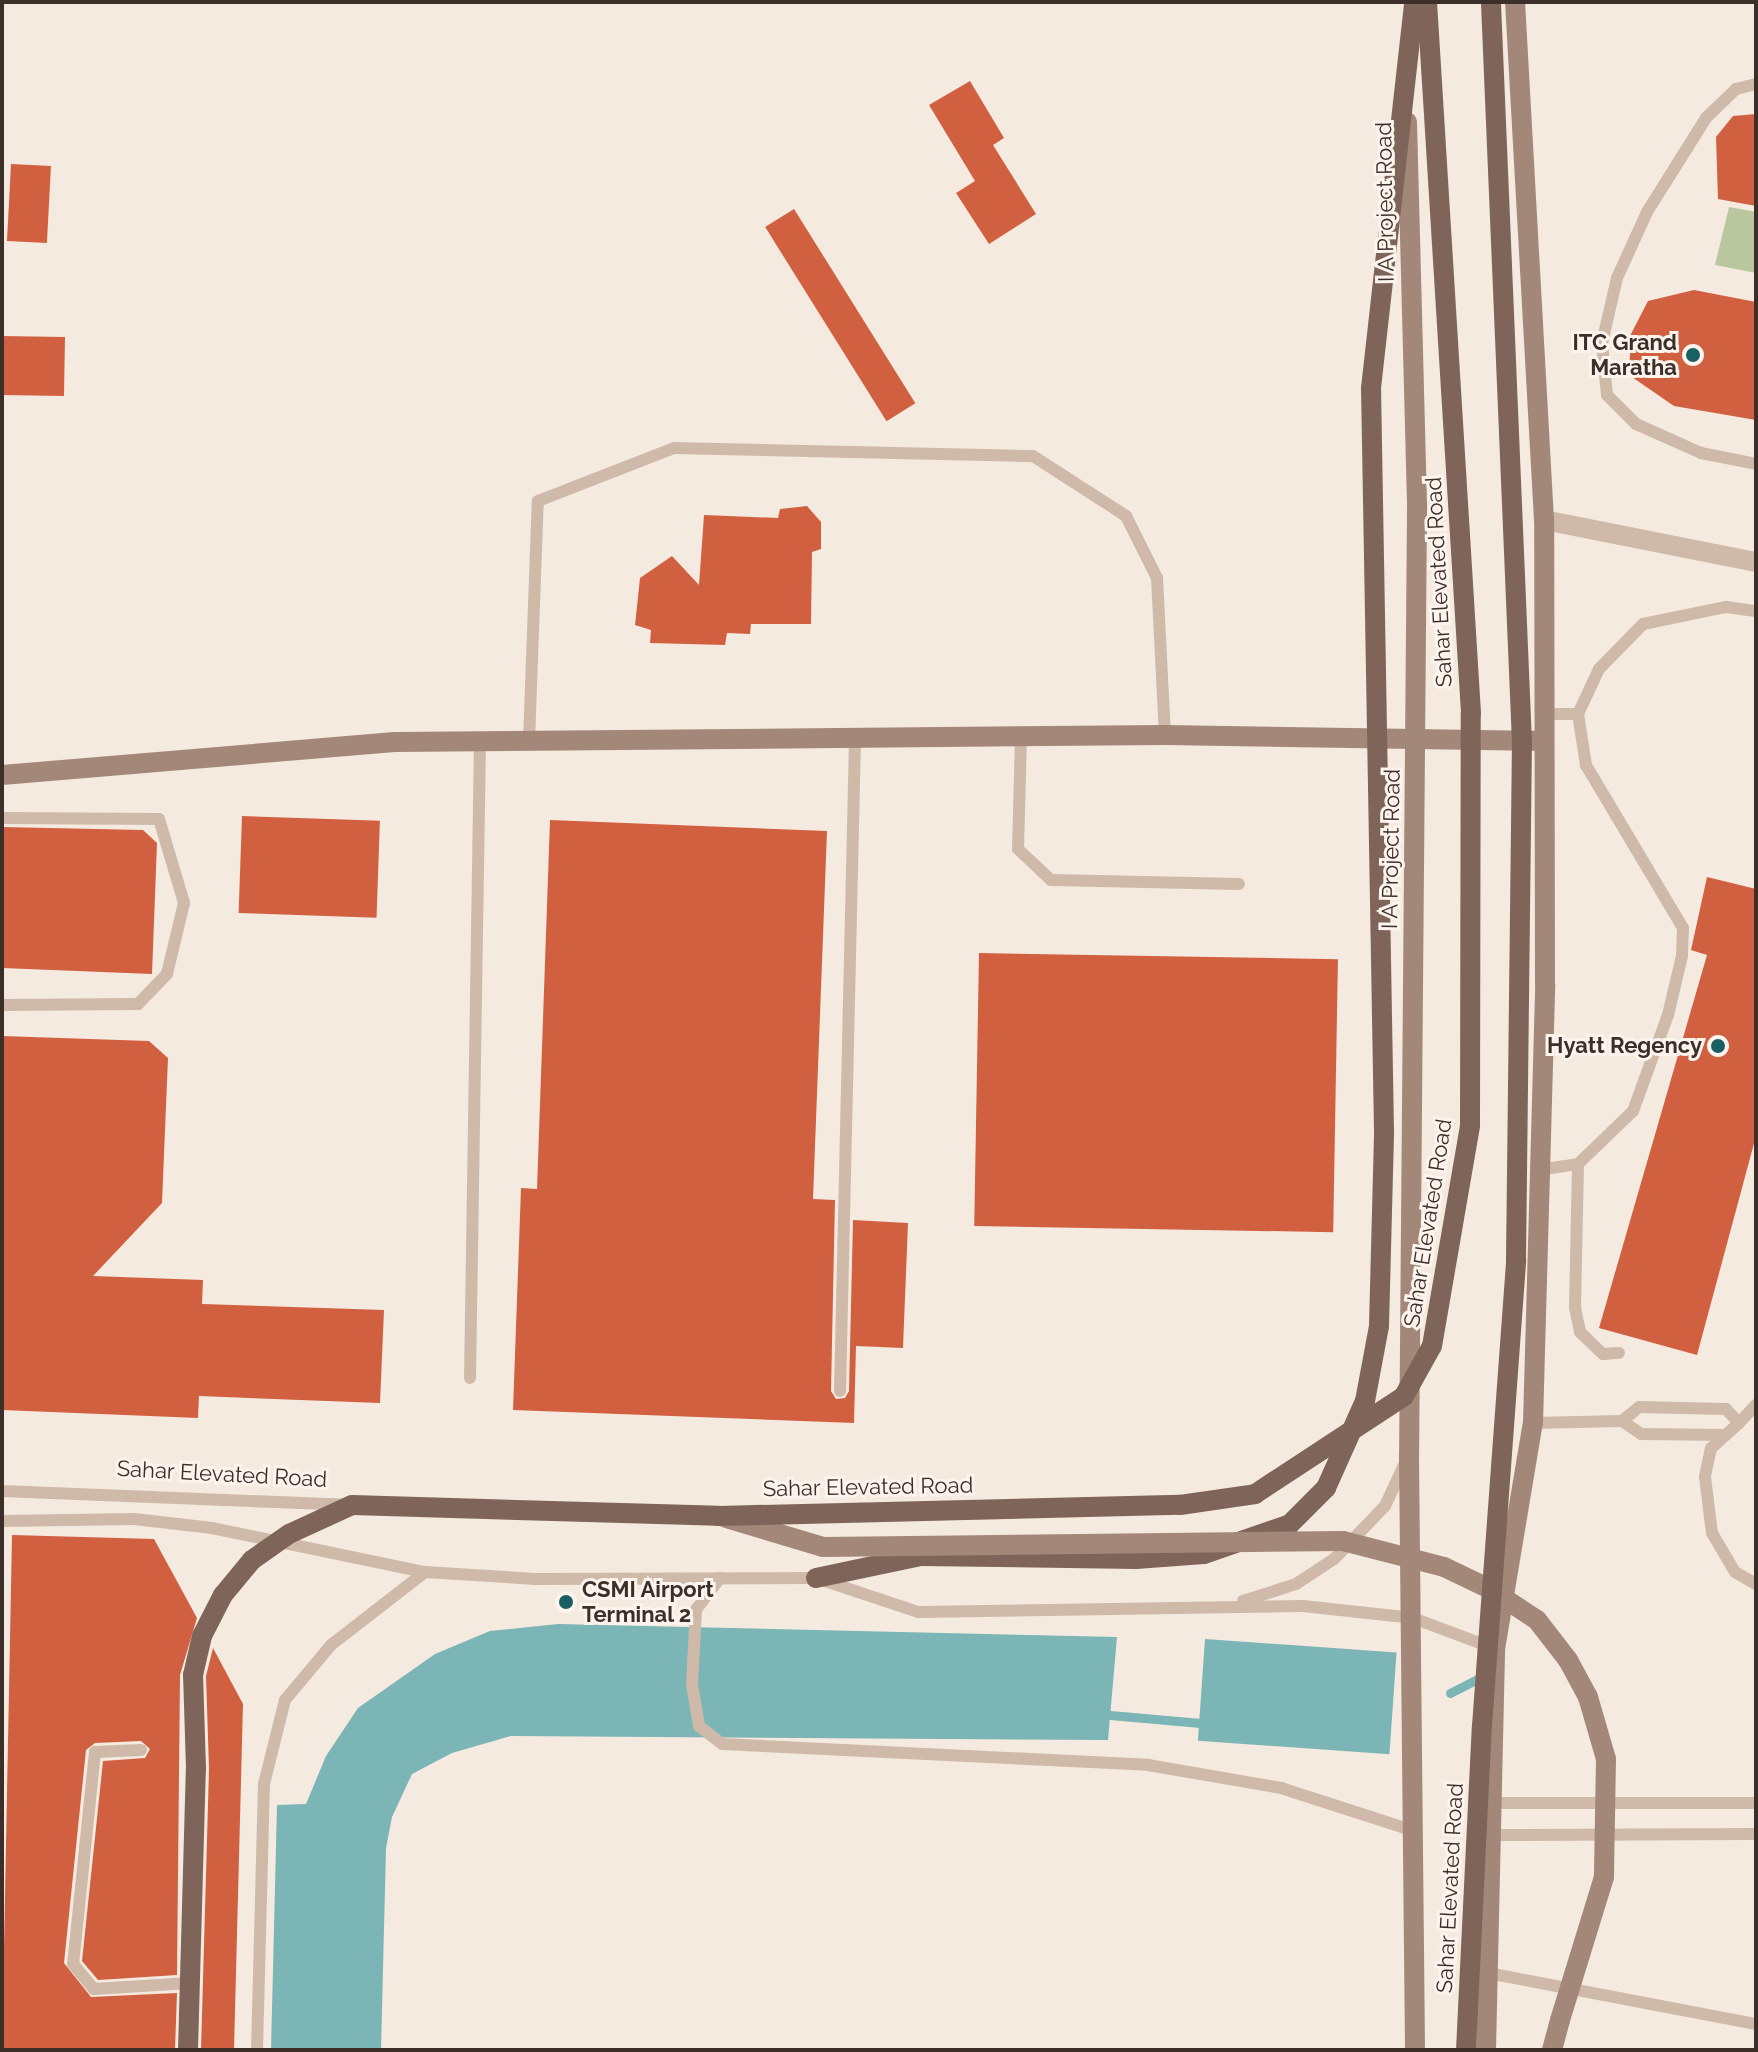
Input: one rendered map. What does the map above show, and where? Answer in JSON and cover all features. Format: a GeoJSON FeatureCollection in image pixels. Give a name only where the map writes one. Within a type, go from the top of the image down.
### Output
{"type":"FeatureCollection","features":[{"type":"Feature","properties":{"kind":"main road","name":"I A Project Road"},"geometry":{"type":"LineString","coordinates":[[1404,2],[1416,735],[1409,1456]]}},
{"type":"Feature","properties":{"kind":"main road"},"geometry":{"type":"LineString","coordinates":[[816,1578],[920,1556],[1136,1559],[1204,1554],[1290,1524],[1326,1488],[1365,1401],[1379,1326],[1384,1131],[1371,388],[1414,2]]}},
{"type":"Feature","properties":{"kind":"main road","name":"Sahar Elevated Road"},"geometry":{"type":"LineString","coordinates":[[352,1505],[718,1516],[1180,1505],[1255,1494],[1404,1396],[1432,1346],[1470,1125],[1471,713],[1427,2]]}},
{"type":"Feature","properties":{"kind":"main road","name":"Sahar Elevated Road"},"geometry":{"type":"LineString","coordinates":[[1466,2050],[1516,1260],[1522,743],[1491,2]]}},
{"type":"Feature","properties":{"kind":"main road"},"geometry":{"type":"LineString","coordinates":[[1486,2050],[1495,1652],[1533,1423],[1545,984],[1544,520],[1515,2]]}},
{"type":"Feature","properties":{"kind":"main road"},"geometry":{"type":"LineString","coordinates":[[2,775],[395,742],[1165,735],[1416,735],[1545,741]]}},
{"type":"Feature","properties":{"kind":"main road"},"geometry":{"type":"LineString","coordinates":[[1409,1456],[1415,2050]]}},
{"type":"Feature","properties":{"kind":"main road"},"geometry":{"type":"LineString","coordinates":[[188,2050],[196,1769],[193,1675],[202,1636],[223,1595],[252,1560],[289,1534],[352,1505]]}},
{"type":"Feature","properties":{"kind":"main road"},"geometry":{"type":"LineString","coordinates":[[718,1516],[823,1547],[1343,1541],[1444,1567],[1490,1589],[1537,1620],[1568,1660],[1588,1697],[1606,1759],[1604,1877],[1552,2050]]}},
{"type":"Feature","properties":{"kind":"street"},"geometry":{"type":"LineString","coordinates":[[1544,520],[1756,562]]}},
{"type":"Feature","properties":{"kind":"lane"},"geometry":{"type":"LineString","coordinates":[[1756,84],[1736,89],[1706,118],[1647,212],[1617,278],[1602,343],[1607,395],[1636,424],[1701,453],[1756,464]]}},
{"type":"Feature","properties":{"kind":"lane"},"geometry":{"type":"LineString","coordinates":[[529,741],[538,501],[674,448],[1033,456],[1126,516],[1157,578],[1165,735]]}},
{"type":"Feature","properties":{"kind":"lane"},"geometry":{"type":"LineString","coordinates":[[1538,1170],[1578,1164],[1633,1111],[1668,1015],[1683,928],[1586,765],[1578,714],[1599,669],[1643,624],[1726,607],[1756,611]]}},
{"type":"Feature","properties":{"kind":"lane"},"geometry":{"type":"LineString","coordinates":[[1546,714],[1578,714]]}},
{"type":"Feature","properties":{"kind":"lane"},"geometry":{"type":"LineString","coordinates":[[1021,736],[1018,849],[1051,880],[1239,884]]}},
{"type":"Feature","properties":{"kind":"lane"},"geometry":{"type":"LineString","coordinates":[[840,1391],[855,738]]}},
{"type":"Feature","properties":{"kind":"lane"},"geometry":{"type":"LineString","coordinates":[[470,1378],[480,741]]}},
{"type":"Feature","properties":{"kind":"lane"},"geometry":{"type":"LineString","coordinates":[[2,818],[159,819],[184,903],[167,974],[138,1004],[2,1005]]}},
{"type":"Feature","properties":{"kind":"lane"},"geometry":{"type":"LineString","coordinates":[[1578,1164],[1575,1308],[1580,1332],[1603,1354],[1619,1353]]}},
{"type":"Feature","properties":{"kind":"lane"},"geometry":{"type":"LineString","coordinates":[[1756,1405],[1711,1448],[1705,1477],[1712,1533],[1735,1572],[1756,1584]]}},
{"type":"Feature","properties":{"kind":"lane"},"geometry":{"type":"LineString","coordinates":[[1622,1421],[1639,1407],[1653,1407],[1726,1409],[1739,1423]]}},
{"type":"Feature","properties":{"kind":"lane"},"geometry":{"type":"LineString","coordinates":[[1533,1423],[1622,1421],[1641,1434],[1725,1435]]}},
{"type":"Feature","properties":{"kind":"lane","name":"I A Project Road"},"geometry":{"type":"LineString","coordinates":[[1233,1604],[1296,1584],[1334,1559],[1385,1506],[1409,1456]]}},
{"type":"Feature","properties":{"kind":"lane","name":"Sahar Elevated Road"},"geometry":{"type":"LineString","coordinates":[[2,1491],[352,1505]]}},
{"type":"Feature","properties":{"kind":"lane"},"geometry":{"type":"LineString","coordinates":[[2,1521],[134,1519],[212,1528],[425,1572],[535,1579],[816,1578],[918,1612],[1233,1604],[1413,1618],[1495,1652]]}},
{"type":"Feature","properties":{"kind":"lane"},"geometry":{"type":"LineString","coordinates":[[257,2050],[264,1784],[285,1700],[331,1645],[425,1572]]}},
{"type":"Feature","properties":{"kind":"lane"},"geometry":{"type":"LineString","coordinates":[[720,1578],[696,1610],[692,1684],[695,1709],[704,1734],[722,1744],[998,1754],[1148,1765],[1281,1788],[1414,1831]]}},
{"type":"Feature","properties":{"kind":"lane"},"geometry":{"type":"LineString","coordinates":[[141,1750],[95,1752],[73,1964],[94,1989],[190,1983]]}},
{"type":"Feature","properties":{"kind":"lane"},"geometry":{"type":"LineString","coordinates":[[1493,1803],[1756,1803]]}},
{"type":"Feature","properties":{"kind":"lane"},"geometry":{"type":"LineString","coordinates":[[1492,1835],[1756,1834]]}},
{"type":"Feature","properties":{"kind":"lane"},"geometry":{"type":"LineString","coordinates":[[1488,1973],[1756,2024]]}},
{"type":"Feature","properties":{"kind":"green space"},"geometry":{"type":"Polygon","coordinates":[[[1729,207],[1756,212],[1756,273],[1715,265],[1729,207]]]}},
{"type":"Feature","properties":{"kind":"water"},"geometry":{"type":"Polygon","coordinates":[[[558,1624],[1117,1637],[1108,1740],[511,1736],[452,1753],[412,1774],[392,1817],[386,1848],[381,2050],[271,2050],[277,1805],[306,1804],[326,1756],[358,1708],[435,1654],[490,1631],[558,1624]]]}},
{"type":"Feature","properties":{"kind":"water"},"geometry":{"type":"Polygon","coordinates":[[[1205,1639],[1397,1652],[1389,1754],[1198,1741],[1205,1639]]]}},
{"type":"Feature","properties":{"kind":"building"},"geometry":{"type":"Polygon","coordinates":[[[970,81],[1004,138],[993,145],[1036,214],[989,244],[956,193],[975,181],[929,105],[970,81]]]}},
{"type":"Feature","properties":{"kind":"building"},"geometry":{"type":"Polygon","coordinates":[[[1756,114],[1756,206],[1718,199],[1716,137],[1733,116],[1756,114]]]}},
{"type":"Feature","properties":{"kind":"building"},"geometry":{"type":"Polygon","coordinates":[[[11,164],[51,166],[47,243],[7,241],[11,164]]]}},
{"type":"Feature","properties":{"kind":"building"},"geometry":{"type":"Polygon","coordinates":[[[794,209],[915,403],[887,421],[765,227],[794,209]]]}},
{"type":"Feature","properties":{"kind":"building","name":"ITC Grand Maratha"},"geometry":{"type":"Polygon","coordinates":[[[1694,290],[1756,302],[1756,420],[1674,406],[1629,375],[1631,334],[1648,301],[1694,290]]]}},
{"type":"Feature","properties":{"kind":"building"},"geometry":{"type":"Polygon","coordinates":[[[2,336],[65,337],[64,396],[2,395],[2,336]]]}},
{"type":"Feature","properties":{"kind":"building"},"geometry":{"type":"Polygon","coordinates":[[[807,506],[821,522],[821,549],[812,552],[811,624],[751,624],[750,634],[727,633],[725,645],[650,643],[651,630],[635,625],[640,578],[672,556],[699,585],[704,515],[778,518],[780,509],[807,506]]]}},
{"type":"Feature","properties":{"kind":"building"},"geometry":{"type":"Polygon","coordinates":[[[242,816],[380,821],[377,918],[239,913],[242,816]]]}},
{"type":"Feature","properties":{"kind":"building"},"geometry":{"type":"Polygon","coordinates":[[[550,820],[827,831],[813,1199],[835,1200],[831,1391],[836,1399],[845,1398],[849,1391],[853,1220],[908,1223],[903,1348],[856,1346],[854,1423],[513,1410],[521,1188],[537,1189],[550,820]]]}},
{"type":"Feature","properties":{"kind":"building"},"geometry":{"type":"Polygon","coordinates":[[[2,827],[143,830],[157,843],[152,974],[2,968],[2,827]]]}},
{"type":"Feature","properties":{"kind":"building","name":"Hyatt Regency"},"geometry":{"type":"Polygon","coordinates":[[[1707,877],[1756,889],[1756,1136],[1697,1355],[1599,1328],[1707,955],[1691,950],[1707,877]]]}},
{"type":"Feature","properties":{"kind":"building"},"geometry":{"type":"Polygon","coordinates":[[[979,953],[1338,959],[1333,1232],[974,1226],[979,953]]]}},
{"type":"Feature","properties":{"kind":"building"},"geometry":{"type":"Polygon","coordinates":[[[2,1036],[149,1041],[168,1058],[162,1203],[93,1276],[203,1280],[202,1304],[384,1310],[380,1403],[199,1396],[198,1418],[2,1410],[2,1036]]]}},
{"type":"Feature","properties":{"kind":"building"},"geometry":{"type":"Polygon","coordinates":[[[12,1535],[154,1539],[197,1618],[180,1675],[177,1975],[98,1980],[82,1961],[103,1761],[145,1758],[150,1749],[141,1741],[95,1743],[86,1750],[64,1963],[91,1997],[177,1993],[175,2050],[2,2050],[12,1535]]]}},
{"type":"Feature","properties":{"kind":"building"},"geometry":{"type":"Polygon","coordinates":[[[213,1648],[243,1704],[234,2050],[201,2050],[209,1769],[206,1676],[213,1648]]]}},
{"type":"Feature","properties":{"kind":"waterway"},"geometry":{"type":"LineString","coordinates":[[1450,1693],[1479,1678]]}},
{"type":"Feature","properties":{"kind":"waterway"},"geometry":{"type":"LineString","coordinates":[[1099,1714],[1212,1724]]}},
{"type":"Feature","properties":{"kind":"place","name":"ITC Grand Maratha"},"geometry":{"type":"Point","coordinates":[1693,355]}},
{"type":"Feature","properties":{"kind":"place","name":"Hyatt Regency"},"geometry":{"type":"Point","coordinates":[1718,1046]}},
{"type":"Feature","properties":{"kind":"place","name":"CSMI Airport Terminal 2"},"geometry":{"type":"Point","coordinates":[566,1602]}}]}
